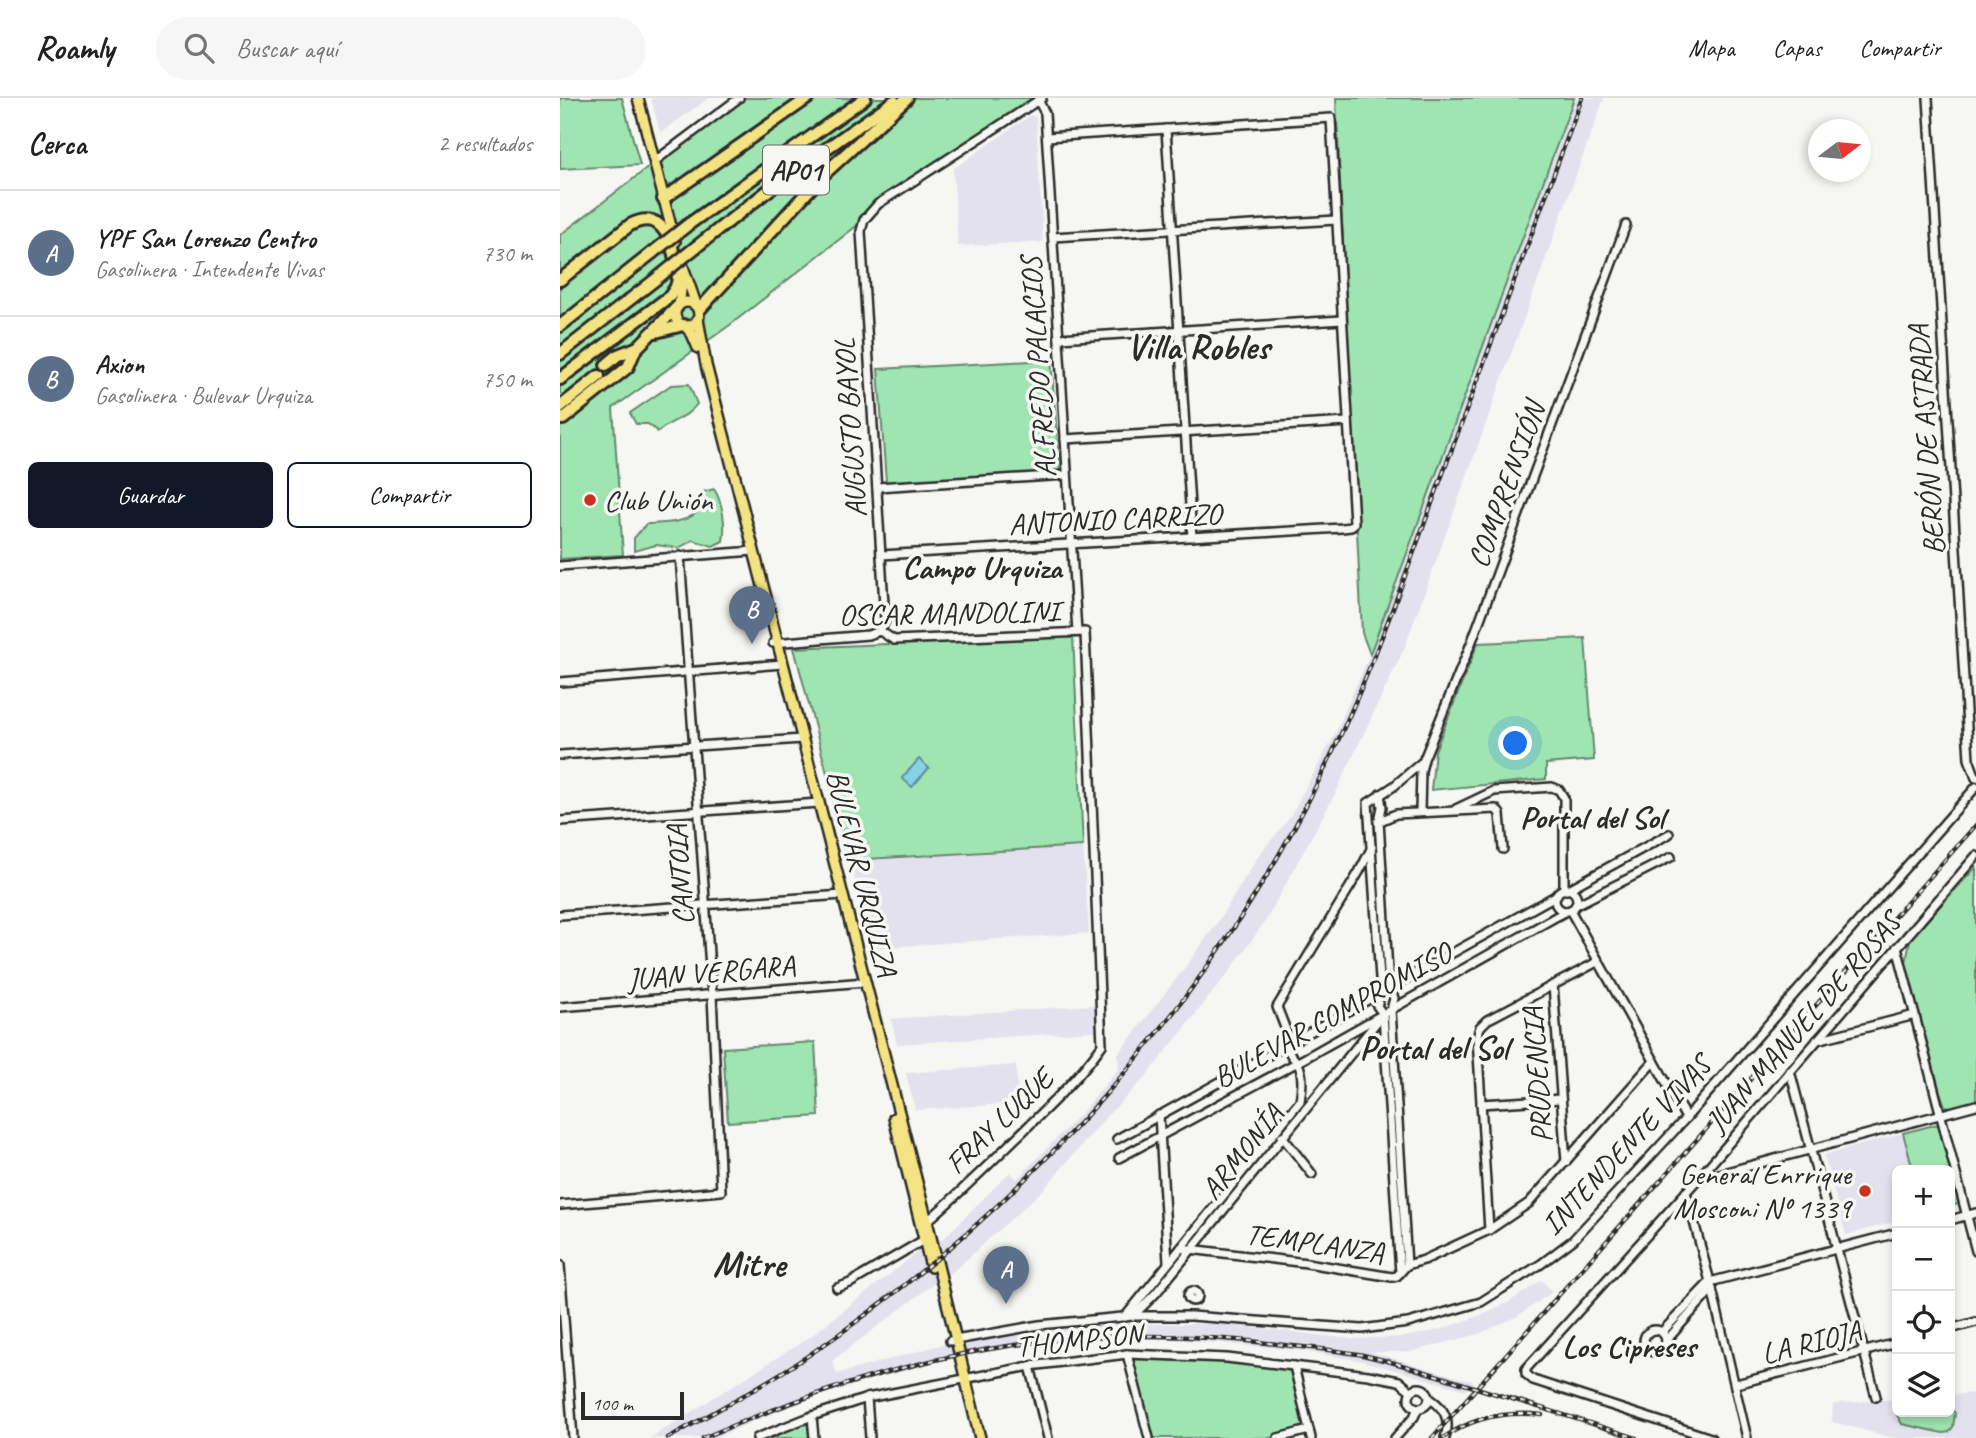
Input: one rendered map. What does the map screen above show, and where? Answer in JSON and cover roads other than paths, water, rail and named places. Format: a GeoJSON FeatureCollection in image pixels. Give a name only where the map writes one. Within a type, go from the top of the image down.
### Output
{"type":"FeatureCollection","features":[{"type":"Feature","properties":{"kind":"highway"},"geometry":{"type":"LineString","coordinates":[[663,200],[808,98]]}},
{"type":"Feature","properties":{"kind":"highway","name":"AP01"},"geometry":{"type":"LineString","coordinates":[[560,326],[689,224],[865,98]]}},
{"type":"Feature","properties":{"kind":"highway","name":"AP01"},"geometry":{"type":"LineString","coordinates":[[560,354],[779,182],[899,98]]}},
{"type":"Feature","properties":{"kind":"highway"},"geometry":{"type":"LineString","coordinates":[[698,312],[824,174],[907,98]]}},
{"type":"Feature","properties":{"kind":"highway"},"geometry":{"type":"LineString","coordinates":[[560,280],[641,219],[659,223],[665,230],[678,279],[670,296],[560,379]]}},
{"type":"Feature","properties":{"kind":"highway"},"geometry":{"type":"LineString","coordinates":[[562,406],[604,373],[625,364],[636,348],[678,306]]}},
{"type":"Feature","properties":{"kind":"highway"},"geometry":{"type":"LineString","coordinates":[[651,334],[684,326]]}},
{"type":"Feature","properties":{"kind":"highway"},"geometry":{"type":"LineString","coordinates":[[562,420],[628,367],[636,348]]}},
{"type":"Feature","properties":{"kind":"highway"},"geometry":{"type":"LineString","coordinates":[[562,420],[604,373]]}},
{"type":"Feature","properties":{"kind":"main road","name":"BULEVAR URQUIZA"},"geometry":{"type":"LineString","coordinates":[[638,98],[683,272],[698,312],[706,365],[752,551],[977,1438]]}},
{"type":"Feature","properties":{"kind":"main road","name":"BULEVAR URQUIZA"},"geometry":{"type":"LineString","coordinates":[[678,306],[683,272]]}},
{"type":"Feature","properties":{"kind":"main road"},"geometry":{"type":"LineString","coordinates":[[691,302],[698,312],[693,325],[684,326],[676,317],[678,306],[691,302]]}},
{"type":"Feature","properties":{"kind":"main road","name":"BULEVAR URQUIZA"},"geometry":{"type":"LineString","coordinates":[[684,326],[697,344],[752,551]]}},
{"type":"Feature","properties":{"kind":"street"},"geometry":{"type":"LineString","coordinates":[[655,161],[739,98]]}},
{"type":"Feature","properties":{"kind":"street","name":"BERÓN DE ASTRADA"},"geometry":{"type":"LineString","coordinates":[[1927,98],[1968,746],[1976,778]]}},
{"type":"Feature","properties":{"kind":"street","name":"ALFREDO PALACIOS"},"geometry":{"type":"LineString","coordinates":[[1040,99],[1045,113],[1067,475],[1081,632],[1102,1045]]}},
{"type":"Feature","properties":{"kind":"street","name":"AUGUSTO BAYOL"},"geometry":{"type":"LineString","coordinates":[[880,631],[885,621],[861,231],[864,220],[878,204],[1040,99]]}},
{"type":"Feature","properties":{"kind":"street"},"geometry":{"type":"LineString","coordinates":[[1046,136],[1331,118],[1348,422],[1065,439]]}},
{"type":"Feature","properties":{"kind":"street"},"geometry":{"type":"LineString","coordinates":[[1166,129],[1192,537]]}},
{"type":"Feature","properties":{"kind":"street"},"geometry":{"type":"LineString","coordinates":[[1053,237],[1336,219]]}},
{"type":"Feature","properties":{"kind":"street","name":"COMPRENSIÓN"},"geometry":{"type":"LineString","coordinates":[[1420,812],[1424,759],[1472,641],[1626,225]]}},
{"type":"Feature","properties":{"kind":"street"},"geometry":{"type":"LineString","coordinates":[[1059,338],[1342,320]]}},
{"type":"Feature","properties":{"kind":"street","name":"ANTONIO CARRIZO"},"geometry":{"type":"LineString","coordinates":[[881,555],[1350,527],[1354,523],[1348,422]]}},
{"type":"Feature","properties":{"kind":"street"},"geometry":{"type":"LineString","coordinates":[[877,487],[1067,475]]}},
{"type":"Feature","properties":{"kind":"street"},"geometry":{"type":"LineString","coordinates":[[560,566],[752,551]]}},
{"type":"Feature","properties":{"kind":"street","name":"CANTOIA"},"geometry":{"type":"LineString","coordinates":[[560,1205],[721,1191],[712,995],[680,556]]}},
{"type":"Feature","properties":{"kind":"street","name":"OSCAR MANDOLINI"},"geometry":{"type":"LineString","coordinates":[[775,643],[868,635],[880,631],[894,640],[1081,632]]}},
{"type":"Feature","properties":{"kind":"street"},"geometry":{"type":"LineString","coordinates":[[560,682],[781,665]]}},
{"type":"Feature","properties":{"kind":"street"},"geometry":{"type":"LineString","coordinates":[[560,755],[800,739]]}},
{"type":"Feature","properties":{"kind":"street","name":"COMPRENSIÓN"},"geometry":{"type":"LineString","coordinates":[[1380,794],[1414,771],[1424,759]]}},
{"type":"Feature","properties":{"kind":"street"},"geometry":{"type":"LineString","coordinates":[[1456,809],[1494,791],[1552,787],[1559,790],[1564,798],[1563,891],[1557,905],[1571,909],[1686,1118]]}},
{"type":"Feature","properties":{"kind":"street","name":"INTENDENTE VIVAS"},"geometry":{"type":"LineString","coordinates":[[952,1341],[1051,1323],[1129,1316],[1191,1316],[1363,1329],[1408,1324],[1480,1302],[1541,1264],[1573,1240],[1686,1118],[1976,787]]}},
{"type":"Feature","properties":{"kind":"street"},"geometry":{"type":"LineString","coordinates":[[1400,1273],[1383,1014],[1377,1006],[1381,993],[1368,803],[1380,794],[1382,807],[1378,821],[1389,988],[1394,998],[1391,1010],[1407,1265]]}},
{"type":"Feature","properties":{"kind":"street"},"geometry":{"type":"LineString","coordinates":[[560,821],[817,803]]}},
{"type":"Feature","properties":{"kind":"street"},"geometry":{"type":"LineString","coordinates":[[1370,830],[1378,821],[1395,814],[1496,809],[1500,814],[1503,849]]}},
{"type":"Feature","properties":{"kind":"street","name":"BULEVAR COMPROMISO"},"geometry":{"type":"LineString","coordinates":[[1117,1139],[1670,834]]}},
{"type":"Feature","properties":{"kind":"street"},"geometry":{"type":"LineString","coordinates":[[1298,1062],[1290,1055],[1289,1048],[1292,1043],[1278,1013],[1279,1002],[1359,872],[1371,847]]}},
{"type":"Feature","properties":{"kind":"street","name":"BULEVAR COMPROMISO"},"geometry":{"type":"LineString","coordinates":[[1119,1158],[1671,856]]}},
{"type":"Feature","properties":{"kind":"street","name":"JUAN MANUEL DE ROSAS"},"geometry":{"type":"LineString","coordinates":[[1711,1438],[1533,1380],[1526,1374],[1527,1366],[1697,1180],[1976,856]]}},
{"type":"Feature","properties":{"kind":"street"},"geometry":{"type":"LineString","coordinates":[[1563,891],[1576,895],[1571,909]]}},
{"type":"Feature","properties":{"kind":"street"},"geometry":{"type":"LineString","coordinates":[[560,915],[840,895]]}},
{"type":"Feature","properties":{"kind":"street"},"geometry":{"type":"LineString","coordinates":[[1897,947],[1976,1251]]}},
{"type":"Feature","properties":{"kind":"street"},"geometry":{"type":"LineString","coordinates":[[1489,1230],[1477,1038],[1480,1027],[1487,1020],[1599,961]]}},
{"type":"Feature","properties":{"kind":"street","name":"JUAN VERGARA"},"geometry":{"type":"LineString","coordinates":[[560,1007],[862,983]]}},
{"type":"Feature","properties":{"kind":"street","name":"PRUDENCIA"},"geometry":{"type":"LineString","coordinates":[[1553,985],[1566,1162]]}},
{"type":"Feature","properties":{"kind":"street","name":"ARMONÍA"},"geometry":{"type":"LineString","coordinates":[[1129,1316],[1156,1293],[1383,1014]]}},
{"type":"Feature","properties":{"kind":"street"},"geometry":{"type":"LineString","coordinates":[[1816,1040],[1915,1015]]}},
{"type":"Feature","properties":{"kind":"street","name":"FRAY LUQUE"},"geometry":{"type":"LineString","coordinates":[[924,1223],[1036,1119],[1088,1065],[1102,1045]]}},
{"type":"Feature","properties":{"kind":"street"},"geometry":{"type":"LineString","coordinates":[[1400,1273],[1407,1265],[1489,1230],[1529,1203],[1654,1061]]}},
{"type":"Feature","properties":{"kind":"street","name":"ARMONÍA"},"geometry":{"type":"LineString","coordinates":[[1129,1316],[1168,1263],[1300,1101],[1302,1088],[1298,1062]]}},
{"type":"Feature","properties":{"kind":"street"},"geometry":{"type":"LineString","coordinates":[[1790,1071],[1876,1396]]}},
{"type":"Feature","properties":{"kind":"street"},"geometry":{"type":"LineString","coordinates":[[1481,1104],[1561,1099]]}},
{"type":"Feature","properties":{"kind":"street"},"geometry":{"type":"LineString","coordinates":[[1697,1180],[1976,1105]]}},
{"type":"Feature","properties":{"kind":"street"},"geometry":{"type":"LineString","coordinates":[[1159,1115],[1168,1263]]}},
{"type":"Feature","properties":{"kind":"street"},"geometry":{"type":"LineString","coordinates":[[1276,1129],[1312,1174]]}},
{"type":"Feature","properties":{"kind":"street"},"geometry":{"type":"LineString","coordinates":[[1686,1192],[1748,1438]]}},
{"type":"Feature","properties":{"kind":"street"},"geometry":{"type":"LineString","coordinates":[[1955,1219],[1976,1213]]}},
{"type":"Feature","properties":{"kind":"street"},"geometry":{"type":"LineString","coordinates":[[1662,1332],[1711,1285],[1892,1234]]}},
{"type":"Feature","properties":{"kind":"street"},"geometry":{"type":"LineString","coordinates":[[837,1288],[928,1238]]}},
{"type":"Feature","properties":{"kind":"street","name":"TEMPLANZA"},"geometry":{"type":"LineString","coordinates":[[1181,1248],[1307,1263],[1392,1277],[1400,1273]]}},
{"type":"Feature","properties":{"kind":"street"},"geometry":{"type":"LineString","coordinates":[[560,1265],[573,1438]]}},
{"type":"Feature","properties":{"kind":"street"},"geometry":{"type":"LineString","coordinates":[[1666,1340],[1662,1332],[1650,1330],[1645,1335],[1644,1344],[1650,1351],[1657,1352],[1664,1347],[1666,1340],[1711,1285]]}},
{"type":"Feature","properties":{"kind":"street"},"geometry":{"type":"LineString","coordinates":[[1191,1316],[1192,1301]]}},
{"type":"Feature","properties":{"kind":"street"},"geometry":{"type":"LineString","coordinates":[[1955,1328],[1976,1322]]}},
{"type":"Feature","properties":{"kind":"street","name":"LA RIOJA"},"geometry":{"type":"LineString","coordinates":[[1736,1384],[1892,1344]]}},
{"type":"Feature","properties":{"kind":"street"},"geometry":{"type":"LineString","coordinates":[[1127,1354],[1149,1438]]}},
{"type":"Feature","properties":{"kind":"street","name":"THOMPSON"},"geometry":{"type":"LineString","coordinates":[[757,1438],[811,1416],[867,1398],[1030,1366],[1127,1354],[1227,1358],[1368,1375],[1399,1381],[1411,1391]]}},
{"type":"Feature","properties":{"kind":"street"},"geometry":{"type":"LineString","coordinates":[[1030,1366],[1048,1438]]}},
{"type":"Feature","properties":{"kind":"street"},"geometry":{"type":"LineString","coordinates":[[1278,1438],[1310,1434],[1294,1366]]}},
{"type":"Feature","properties":{"kind":"street"},"geometry":{"type":"LineString","coordinates":[[1418,1408],[1409,1400],[1411,1391],[1416,1388],[1427,1392],[1448,1420],[1449,1428],[1445,1438]]}},
{"type":"Feature","properties":{"kind":"street"},"geometry":{"type":"LineString","coordinates":[[560,1393],[570,1394]]}},
{"type":"Feature","properties":{"kind":"street"},"geometry":{"type":"LineString","coordinates":[[867,1398],[870,1438]]}},
{"type":"Feature","properties":{"kind":"street"},"geometry":{"type":"LineString","coordinates":[[1395,1438],[1429,1398]]}},
{"type":"Feature","properties":{"kind":"street"},"geometry":{"type":"LineString","coordinates":[[811,1416],[814,1438]]}},
{"type":"Feature","properties":{"kind":"water"},"geometry":{"type":"Polygon","coordinates":[[[919,759],[929,768],[912,787],[902,778],[919,759]]]}},
{"type":"Feature","properties":{"kind":"railway"},"geometry":{"type":"LineString","coordinates":[[668,1438],[806,1357],[886,1300],[962,1237],[1034,1170],[1102,1098],[1166,1022],[1224,942],[1277,859],[1323,772],[1370,666],[1582,98]]}},
{"type":"Feature","properties":{"kind":"railway"},"geometry":{"type":"LineString","coordinates":[[1432,1438],[1976,825]]}},
{"type":"Feature","properties":{"kind":"railway"},"geometry":{"type":"LineString","coordinates":[[703,1438],[846,1384],[917,1364],[1058,1340],[1130,1336],[1206,1338],[1363,1355],[1636,1438]]}},
{"type":"Feature","properties":{"kind":"railway"},"geometry":{"type":"LineString","coordinates":[[1443,1438],[1466,1425],[1490,1417],[1542,1415]]}},
{"type":"Feature","properties":{"kind":"place","name":"Club Unión"},"geometry":{"type":"Point","coordinates":[590,500]}},
{"type":"Feature","properties":{"kind":"place","name":"Axion"},"geometry":{"type":"Point","coordinates":[752,644]}},
{"type":"Feature","properties":{"kind":"place","name":"General Enrrique Mosconi Nº 1339"},"geometry":{"type":"Point","coordinates":[1865,1191]}},
{"type":"Feature","properties":{"kind":"place","name":"YPF San Lorenzo Centro"},"geometry":{"type":"Point","coordinates":[1006,1304]}},
{"type":"Feature","properties":{"kind":"district","name":"Villa Robles"},"geometry":{"type":"Point","coordinates":[1198,346]}},
{"type":"Feature","properties":{"kind":"district","name":"Campo Urquiza"},"geometry":{"type":"Point","coordinates":[982,567]}},
{"type":"Feature","properties":{"kind":"district","name":"Portal del Sol"},"geometry":{"type":"Point","coordinates":[1592,817]}},
{"type":"Feature","properties":{"kind":"district","name":"Portal del Sol"},"geometry":{"type":"Point","coordinates":[1434,1047]}},
{"type":"Feature","properties":{"kind":"district","name":"Mitre"},"geometry":{"type":"Point","coordinates":[749,1263]}},
{"type":"Feature","properties":{"kind":"district","name":"Los Cipreses"},"geometry":{"type":"Point","coordinates":[1629,1346]}}]}
